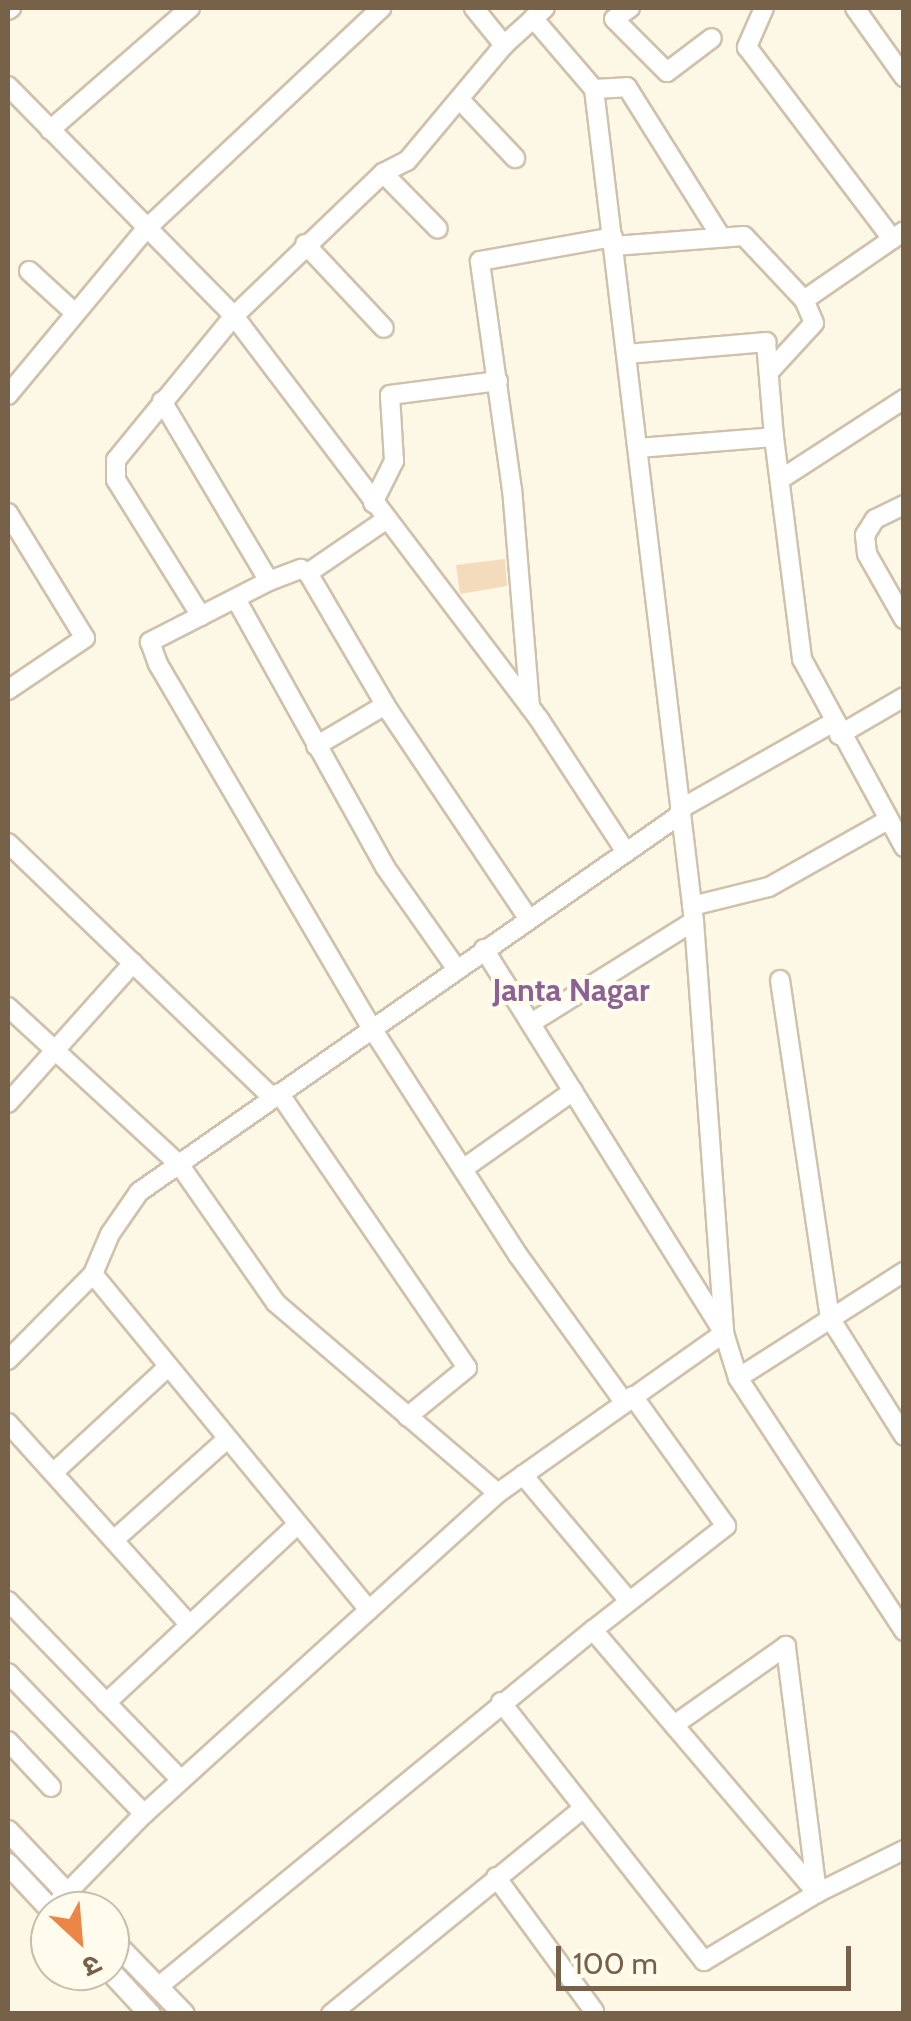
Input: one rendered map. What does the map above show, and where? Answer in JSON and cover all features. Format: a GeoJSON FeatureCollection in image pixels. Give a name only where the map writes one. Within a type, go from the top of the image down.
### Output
{"type":"FeatureCollection","features":[{"type":"Feature","properties":{"kind":"street"},"geometry":{"type":"LineString","coordinates":[[50,130],[190,8]]}},
{"type":"Feature","properties":{"kind":"street"},"geometry":{"type":"LineString","coordinates":[[8,395],[146,229],[380,8]]}},
{"type":"Feature","properties":{"kind":"street"},"geometry":{"type":"LineString","coordinates":[[474,8],[504,45]]}},
{"type":"Feature","properties":{"kind":"street"},"geometry":{"type":"LineString","coordinates":[[630,8],[614,19],[667,72],[712,38]]}},
{"type":"Feature","properties":{"kind":"street"},"geometry":{"type":"LineString","coordinates":[[764,8],[747,48],[899,236],[804,300]]}},
{"type":"Feature","properties":{"kind":"street"},"geometry":{"type":"LineString","coordinates":[[854,8],[904,76]]}},
{"type":"Feature","properties":{"kind":"street"},"geometry":{"type":"LineString","coordinates":[[201,616],[113,472],[116,460],[234,316],[383,173],[407,162],[462,103],[504,45],[539,13],[594,90],[693,913],[724,1333],[738,1378],[904,1631]]}},
{"type":"Feature","properties":{"kind":"street"},"geometry":{"type":"LineString","coordinates":[[8,86],[234,316],[530,707],[626,852]]}},
{"type":"Feature","properties":{"kind":"street"},"geometry":{"type":"LineString","coordinates":[[594,90],[627,87],[721,237]]}},
{"type":"Feature","properties":{"kind":"street"},"geometry":{"type":"LineString","coordinates":[[462,103],[515,158]]}},
{"type":"Feature","properties":{"kind":"street"},"geometry":{"type":"LineString","coordinates":[[383,173],[438,229]]}},
{"type":"Feature","properties":{"kind":"street"},"geometry":{"type":"LineString","coordinates":[[530,707],[498,381],[480,261],[614,241],[744,236],[804,300],[814,323],[770,371]]}},
{"type":"Feature","properties":{"kind":"street"},"geometry":{"type":"LineString","coordinates":[[305,244],[384,328]]}},
{"type":"Feature","properties":{"kind":"street"},"geometry":{"type":"LineString","coordinates":[[29,271],[75,314]]}},
{"type":"Feature","properties":{"kind":"street"},"geometry":{"type":"LineString","coordinates":[[627,354],[766,342],[774,437],[796,580],[793,620],[835,729],[904,847]]}},
{"type":"Feature","properties":{"kind":"street"},"geometry":{"type":"LineString","coordinates":[[373,503],[394,461],[390,395],[498,381]]}},
{"type":"Feature","properties":{"kind":"street"},"geometry":{"type":"LineString","coordinates":[[781,478],[904,399]]}},
{"type":"Feature","properties":{"kind":"street"},"geometry":{"type":"LineString","coordinates":[[162,401],[270,581]]}},
{"type":"Feature","properties":{"kind":"street"},"geometry":{"type":"LineString","coordinates":[[638,448],[774,437]]}},
{"type":"Feature","properties":{"kind":"street"},"geometry":{"type":"LineString","coordinates":[[904,505],[875,519],[865,535],[867,554],[904,619]]}},
{"type":"Feature","properties":{"kind":"street"},"geometry":{"type":"LineString","coordinates":[[8,513],[85,638],[8,690]]}},
{"type":"Feature","properties":{"kind":"street"},"geometry":{"type":"LineString","coordinates":[[308,573],[387,520]]}},
{"type":"Feature","properties":{"kind":"street"},"geometry":{"type":"LineString","coordinates":[[158,1988],[501,1702],[726,1526],[628,1399],[463,1169],[240,813],[158,664],[150,642],[302,568],[385,705],[528,918]]}},
{"type":"Feature","properties":{"kind":"street"},"geometry":{"type":"LineString","coordinates":[[236,598],[385,867],[456,968]]}},
{"type":"Feature","properties":{"kind":"street"},"geometry":{"type":"LineString","coordinates":[[8,1360],[93,1274],[110,1234],[140,1192],[681,812],[835,729],[904,697]]}},
{"type":"Feature","properties":{"kind":"street"},"geometry":{"type":"LineString","coordinates":[[316,746],[385,705]]}},
{"type":"Feature","properties":{"kind":"street"},"geometry":{"type":"LineString","coordinates":[[530,1023],[693,913],[769,887],[888,820]]}},
{"type":"Feature","properties":{"kind":"street"},"geometry":{"type":"LineString","coordinates":[[8,843],[276,1095],[468,1368],[407,1417]]}},
{"type":"Feature","properties":{"kind":"street"},"geometry":{"type":"LineString","coordinates":[[484,949],[724,1333]]}},
{"type":"Feature","properties":{"kind":"street"},"geometry":{"type":"LineString","coordinates":[[8,1103],[133,963]]}},
{"type":"Feature","properties":{"kind":"street"},"geometry":{"type":"LineString","coordinates":[[780,980],[830,1318],[904,1436]]}},
{"type":"Feature","properties":{"kind":"street"},"geometry":{"type":"LineString","coordinates":[[8,1007],[180,1164],[276,1302],[498,1494]]}},
{"type":"Feature","properties":{"kind":"street"},"geometry":{"type":"LineString","coordinates":[[463,1169],[573,1092]]}},
{"type":"Feature","properties":{"kind":"street"},"geometry":{"type":"LineString","coordinates":[[738,1378],[904,1272]]}},
{"type":"Feature","properties":{"kind":"street"},"geometry":{"type":"LineString","coordinates":[[93,1274],[369,1610]]}},
{"type":"Feature","properties":{"kind":"street"},"geometry":{"type":"LineString","coordinates":[[71,1891],[144,1814],[498,1494],[724,1333]]}},
{"type":"Feature","properties":{"kind":"street"},"geometry":{"type":"LineString","coordinates":[[53,1473],[168,1368]]}},
{"type":"Feature","properties":{"kind":"street"},"geometry":{"type":"LineString","coordinates":[[8,1423],[188,1622]]}},
{"type":"Feature","properties":{"kind":"street"},"geometry":{"type":"LineString","coordinates":[[114,1540],[226,1439]]}},
{"type":"Feature","properties":{"kind":"street"},"geometry":{"type":"LineString","coordinates":[[524,1475],[630,1600]]}},
{"type":"Feature","properties":{"kind":"street"},"geometry":{"type":"LineString","coordinates":[[106,1703],[188,1622],[298,1524]]}},
{"type":"Feature","properties":{"kind":"street"},"geometry":{"type":"LineString","coordinates":[[8,1601],[181,1780]]}},
{"type":"Feature","properties":{"kind":"street"},"geometry":{"type":"LineString","coordinates":[[593,1630],[816,1893]]}},
{"type":"Feature","properties":{"kind":"street"},"geometry":{"type":"LineString","coordinates":[[674,1725],[786,1646],[816,1893]]}},
{"type":"Feature","properties":{"kind":"street"},"geometry":{"type":"LineString","coordinates":[[8,1673],[144,1814]]}},
{"type":"Feature","properties":{"kind":"street"},"geometry":{"type":"LineString","coordinates":[[501,1702],[704,1961],[816,1893],[904,1850]]}},
{"type":"Feature","properties":{"kind":"street"},"geometry":{"type":"LineString","coordinates":[[8,1740],[50,1787]]}},
{"type":"Feature","properties":{"kind":"street"},"geometry":{"type":"LineString","coordinates":[[331,2014],[584,1808]]}},
{"type":"Feature","properties":{"kind":"street"},"geometry":{"type":"LineString","coordinates":[[8,1831],[65,1891]]}},
{"type":"Feature","properties":{"kind":"street"},"geometry":{"type":"LineString","coordinates":[[11,1875],[30,1892]]}},
{"type":"Feature","properties":{"kind":"street"},"geometry":{"type":"LineString","coordinates":[[496,1877],[594,2011]]}},
{"type":"Feature","properties":{"kind":"street"},"geometry":{"type":"LineString","coordinates":[[130,1959],[184,2014]]}},
{"type":"Feature","properties":{"kind":"street"},"geometry":{"type":"LineString","coordinates":[[129,1991],[150,2014]]}},
{"type":"Feature","properties":{"kind":"building"},"geometry":{"type":"Polygon","coordinates":[[[505,559],[507,586],[460,594],[456,565],[505,559]]]}},
{"type":"Feature","properties":{"kind":"district","name":"Janta Nagar"},"geometry":{"type":"Point","coordinates":[571,990]}}]}
